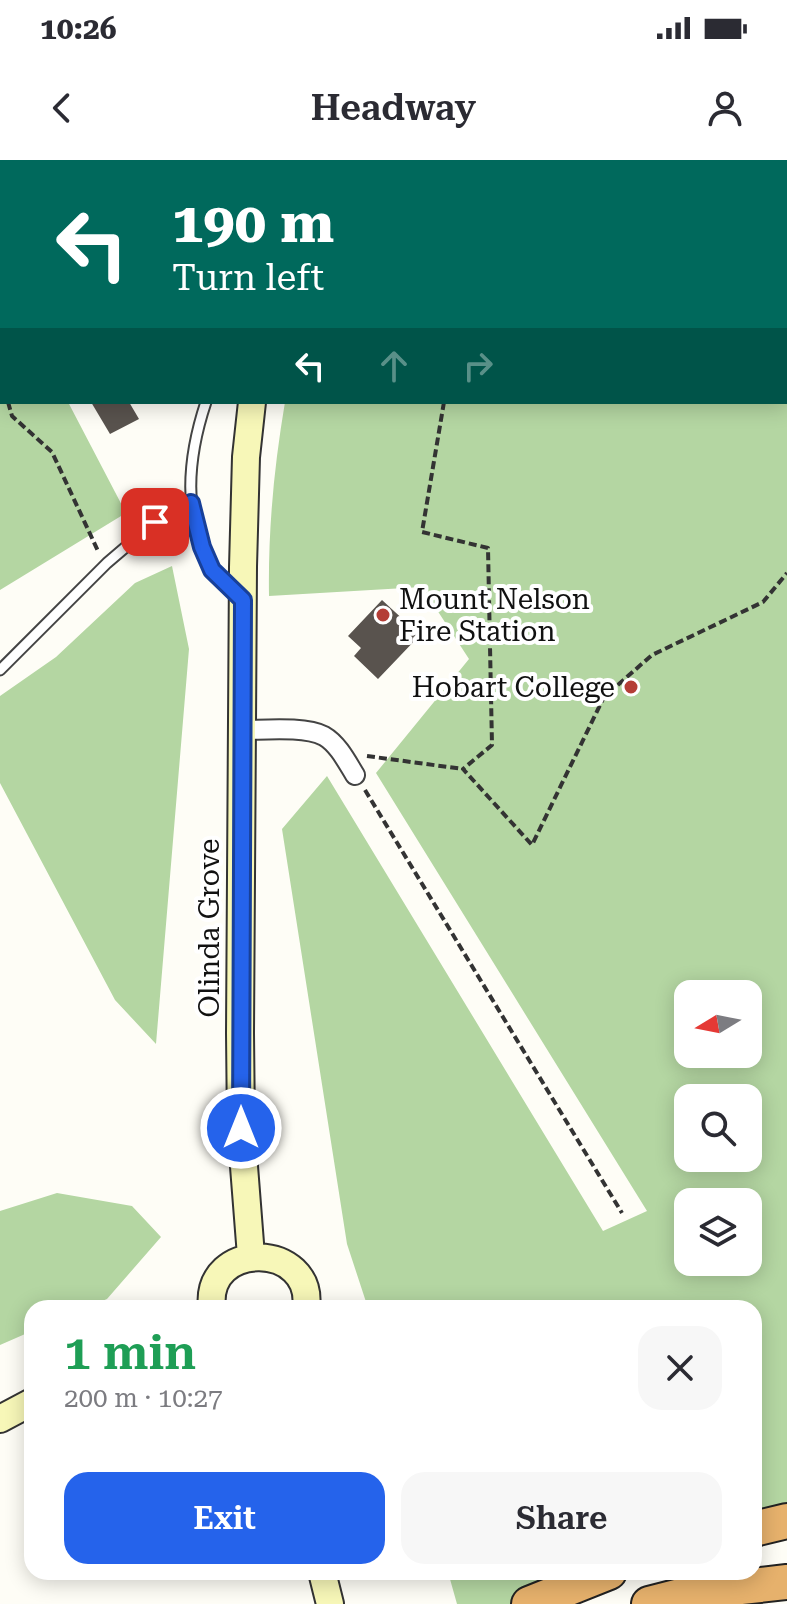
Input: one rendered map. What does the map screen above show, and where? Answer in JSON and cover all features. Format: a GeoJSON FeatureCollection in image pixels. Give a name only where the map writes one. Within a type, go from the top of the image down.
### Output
{"type":"FeatureCollection","features":[{"type":"Feature","properties":{"kind":"highway"},"geometry":{"type":"LineString","coordinates":[[762,1527],[787,1521]]}},
{"type":"Feature","properties":{"kind":"highway"},"geometry":{"type":"LineString","coordinates":[[512,1604],[544,1598],[589,1580]]}},
{"type":"Feature","properties":{"kind":"highway"},"geometry":{"type":"LineString","coordinates":[[649,1604],[696,1592],[787,1582]]}},
{"type":"Feature","properties":{"kind":"highway"},"geometry":{"type":"LineString","coordinates":[[760,1604],[787,1602]]}},
{"type":"Feature","properties":{"kind":"main road","name":"Olinda Grove"},"geometry":{"type":"LineString","coordinates":[[251,1256],[241,1128],[243,600],[246,457],[252,404]]}},
{"type":"Feature","properties":{"kind":"main road"},"geometry":{"type":"LineString","coordinates":[[213,1300],[214,1286],[223,1272],[251,1256],[267,1256],[282,1262],[294,1272],[303,1286],[305,1300]]}},
{"type":"Feature","properties":{"kind":"main road"},"geometry":{"type":"LineString","coordinates":[[0,1419],[24,1406]]}},
{"type":"Feature","properties":{"kind":"main road"},"geometry":{"type":"LineString","coordinates":[[324,1580],[330,1604]]}},
{"type":"Feature","properties":{"kind":"street"},"geometry":{"type":"LineString","coordinates":[[242,730],[313,732],[332,742],[355,775]]}},
{"type":"Feature","properties":{"kind":"lane"},"geometry":{"type":"LineString","coordinates":[[205,404],[190,466],[191,503],[202,547],[212,570],[243,600]]}},
{"type":"Feature","properties":{"kind":"lane"},"geometry":{"type":"LineString","coordinates":[[0,670],[107,563],[155,522],[191,503]]}},
{"type":"Feature","properties":{"kind":"path"},"geometry":{"type":"LineString","coordinates":[[9,404],[12,416],[52,452],[95,547],[107,563]]}},
{"type":"Feature","properties":{"kind":"path"},"geometry":{"type":"LineString","coordinates":[[444,404],[422,532],[488,548],[492,745],[463,769]]}},
{"type":"Feature","properties":{"kind":"path"},"geometry":{"type":"LineString","coordinates":[[341,753],[463,769],[532,845],[604,697],[652,655],[763,602],[787,573]]}},
{"type":"Feature","properties":{"kind":"path"},"geometry":{"type":"LineString","coordinates":[[355,775],[622,1213]]}},
{"type":"Feature","properties":{"kind":"green space"},"geometry":{"type":"Polygon","coordinates":[[[0,404],[69,404],[126,513],[0,590],[0,404]]]}},
{"type":"Feature","properties":{"kind":"green space"},"geometry":{"type":"Polygon","coordinates":[[[285,404],[787,404],[787,1521],[762,1527],[762,1300],[365,1300],[347,1244],[282,829],[327,776],[603,1231],[647,1211],[376,773],[469,659],[422,587],[269,596],[272,499],[285,404]]]}},
{"type":"Feature","properties":{"kind":"green space"},"geometry":{"type":"Polygon","coordinates":[[[172,566],[189,649],[156,1044],[115,1000],[0,783],[0,696],[56,657],[135,583],[172,566]]]}},
{"type":"Feature","properties":{"kind":"green space"},"geometry":{"type":"Polygon","coordinates":[[[57,1193],[132,1206],[161,1237],[107,1299],[24,1300],[24,1334],[0,1345],[0,1211],[57,1193]]]}},
{"type":"Feature","properties":{"kind":"green space"},"geometry":{"type":"Polygon","coordinates":[[[450,1580],[589,1580],[529,1604],[457,1604],[450,1580]]]}},
{"type":"Feature","properties":{"kind":"building"},"geometry":{"type":"Polygon","coordinates":[[[92,404],[130,404],[139,419],[110,434],[92,404]]]}},
{"type":"Feature","properties":{"kind":"building"},"geometry":{"type":"Polygon","coordinates":[[[382,600],[420,635],[378,679],[354,656],[361,648],[348,636],[382,600]]]}},
{"type":"Feature","properties":{"kind":"place","name":"Mount Nelson Fire Station"},"geometry":{"type":"Point","coordinates":[383,615]}},
{"type":"Feature","properties":{"kind":"place","name":"Hobart College"},"geometry":{"type":"Point","coordinates":[631,687]}},
{"type":"Feature","properties":{"kind":"route"},"geometry":{"type":"LineString","coordinates":[[155,522],[191,503],[202,547],[212,570],[243,600],[241,1128]]}}]}
